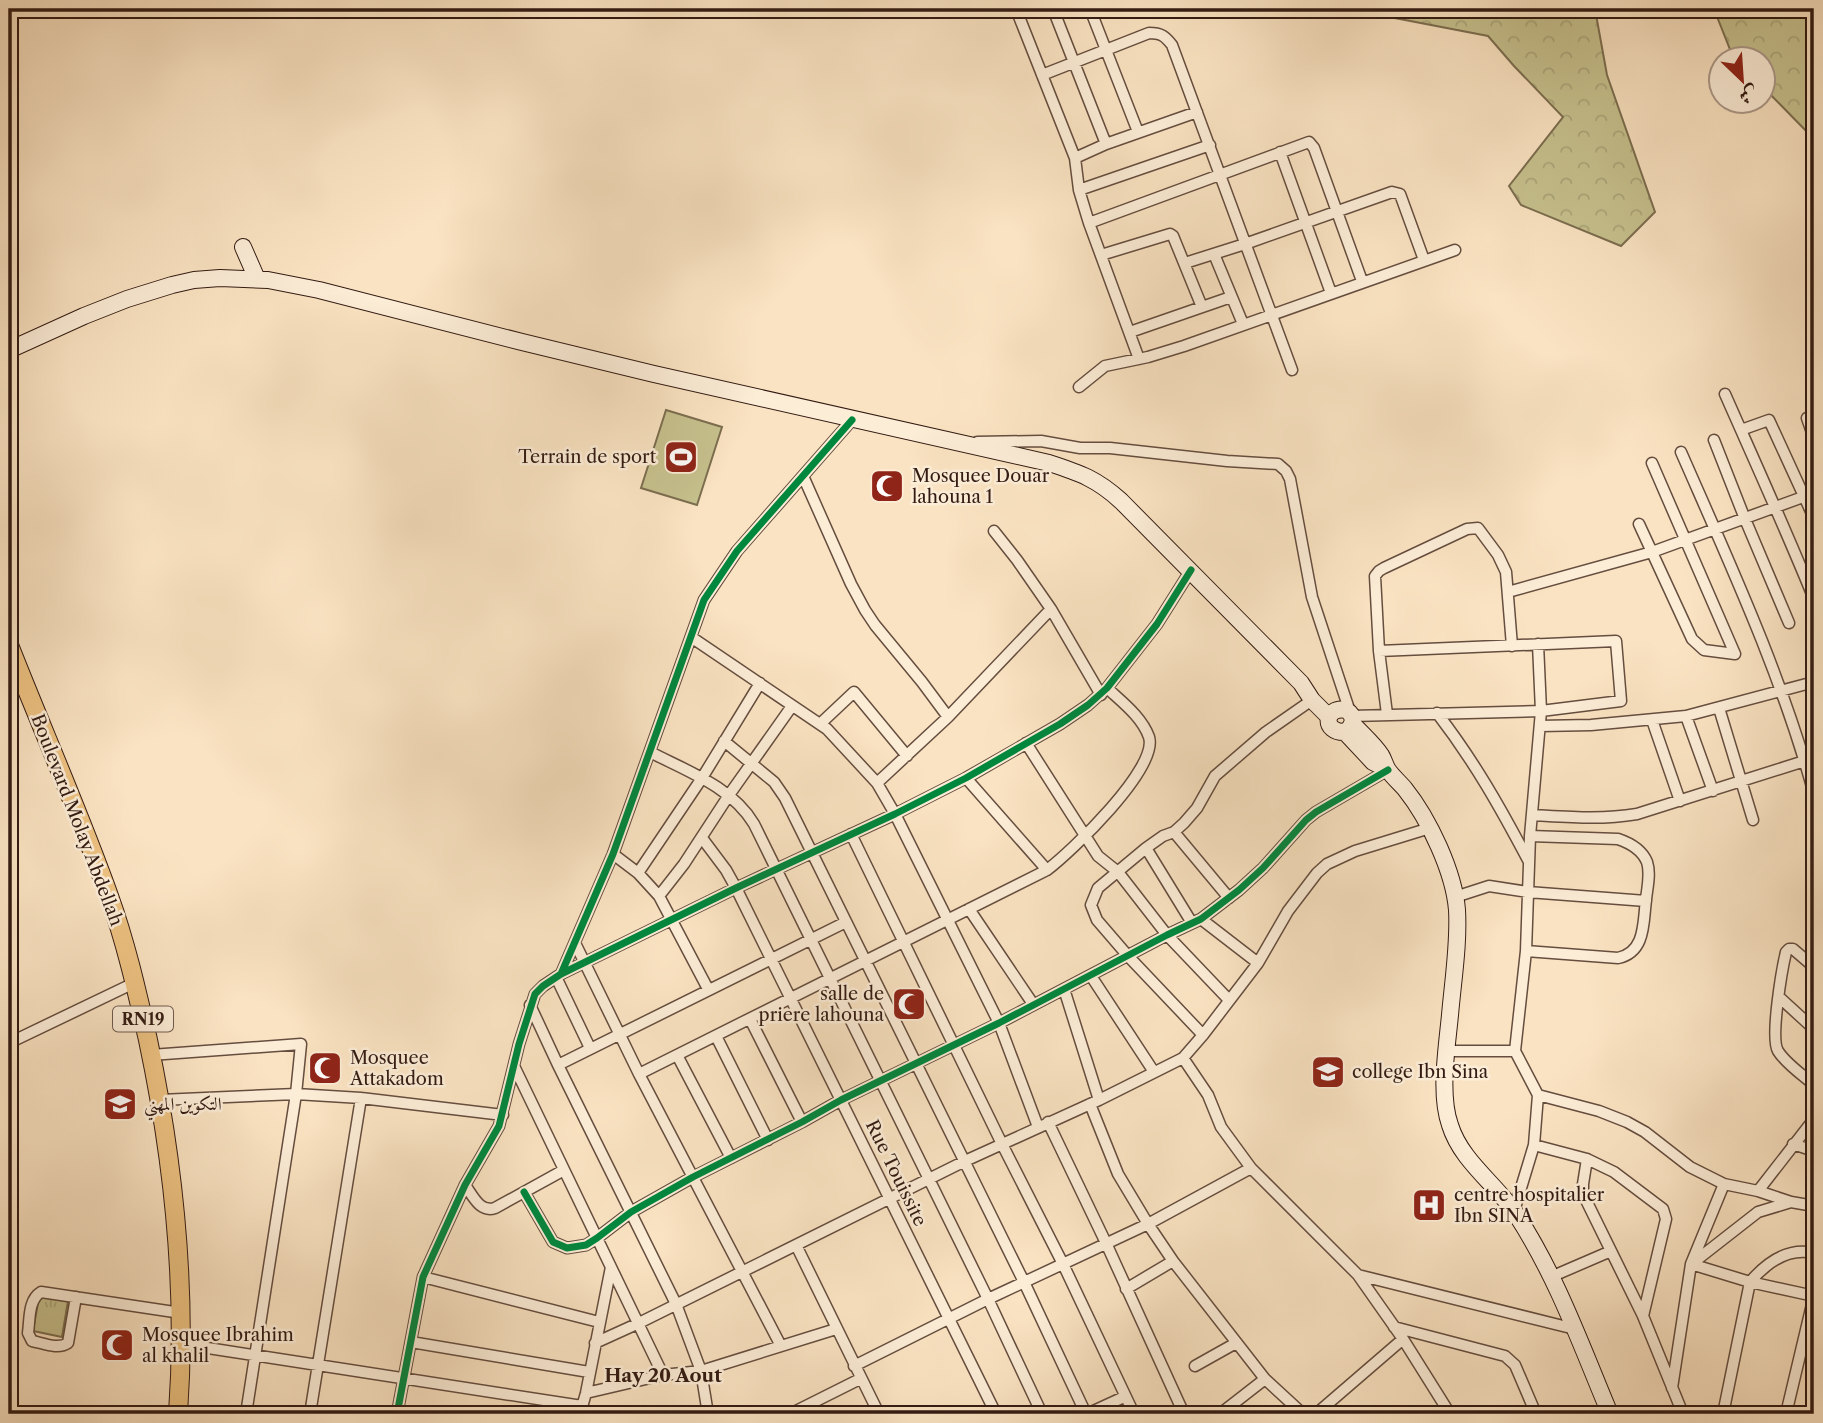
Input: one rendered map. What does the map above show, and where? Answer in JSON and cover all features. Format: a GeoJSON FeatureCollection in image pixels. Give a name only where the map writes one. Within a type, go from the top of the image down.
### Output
{"type":"FeatureCollection","features":[{"type":"Feature","properties":{"kind":"main road"},"geometry":{"type":"LineString","coordinates":[[243,247],[257,279]]}},
{"type":"Feature","properties":{"kind":"main road"},"geometry":{"type":"LineString","coordinates":[[9,351],[94,312],[173,285],[220,278],[257,279],[320,290],[654,374],[1049,463],[1090,477],[1107,488],[1301,683],[1312,700],[1344,718]]}},
{"type":"Feature","properties":{"kind":"main road","name":"Boulevard Molay Abdellah"},"geometry":{"type":"LineString","coordinates":[[9,645],[109,896],[151,1055],[173,1189],[178,1242],[182,1344],[178,1414]]}},
{"type":"Feature","properties":{"kind":"main road"},"geometry":{"type":"LineString","coordinates":[[1301,683],[1318,693],[1344,718],[1373,762],[1388,770],[1406,791],[1430,828],[1448,869],[1457,910],[1445,1080],[1447,1113],[1455,1140],[1514,1211],[1553,1276],[1610,1414]]}},
{"type":"Feature","properties":{"kind":"street"},"geometry":{"type":"LineString","coordinates":[[1016,9],[1075,158],[1079,190],[1089,223],[1139,359]]}},
{"type":"Feature","properties":{"kind":"street"},"geometry":{"type":"LineString","coordinates":[[1053,9],[1106,144]]}},
{"type":"Feature","properties":{"kind":"street"},"geometry":{"type":"LineString","coordinates":[[1090,9],[1138,132]]}},
{"type":"Feature","properties":{"kind":"street"},"geometry":{"type":"LineString","coordinates":[[1042,75],[1149,33],[1159,33],[1167,37],[1210,145],[1292,370]]}},
{"type":"Feature","properties":{"kind":"street"},"geometry":{"type":"LineString","coordinates":[[1075,158],[1106,144],[1197,112]]}},
{"type":"Feature","properties":{"kind":"street"},"geometry":{"type":"LineString","coordinates":[[1089,223],[1308,142],[1362,281]]}},
{"type":"Feature","properties":{"kind":"street"},"geometry":{"type":"LineString","coordinates":[[1079,190],[1210,145]]}},
{"type":"Feature","properties":{"kind":"street"},"geometry":{"type":"LineString","coordinates":[[1280,152],[1331,293]]}},
{"type":"Feature","properties":{"kind":"street"},"geometry":{"type":"LineString","coordinates":[[1185,263],[1392,192],[1400,194],[1424,260]]}},
{"type":"Feature","properties":{"kind":"street"},"geometry":{"type":"LineString","coordinates":[[1101,255],[1170,234],[1202,307]]}},
{"type":"Feature","properties":{"kind":"street"},"geometry":{"type":"LineString","coordinates":[[1079,387],[1105,366],[1184,346],[1455,250]]}},
{"type":"Feature","properties":{"kind":"street"},"geometry":{"type":"LineString","coordinates":[[1214,254],[1242,324]]}},
{"type":"Feature","properties":{"kind":"street"},"geometry":{"type":"LineString","coordinates":[[1130,332],[1231,297]]}},
{"type":"Feature","properties":{"kind":"street"},"geometry":{"type":"LineString","coordinates":[[1725,394],[1777,507],[1814,599]]}},
{"type":"Feature","properties":{"kind":"street"},"geometry":{"type":"LineString","coordinates":[[1807,418],[1814,438]]}},
{"type":"Feature","properties":{"kind":"street"},"geometry":{"type":"LineString","coordinates":[[590,1048],[559,976],[613,854],[705,600],[737,551],[852,420]]}},
{"type":"Feature","properties":{"kind":"street"},"geometry":{"type":"LineString","coordinates":[[1741,430],[1769,420],[1810,495],[1814,517]]}},
{"type":"Feature","properties":{"kind":"street"},"geometry":{"type":"LineString","coordinates":[[1714,440],[1789,623]]}},
{"type":"Feature","properties":{"kind":"street"},"geometry":{"type":"LineString","coordinates":[[952,442],[1041,441],[1080,448],[1110,448],[1278,464],[1290,479],[1312,597],[1344,718],[1387,714],[1542,711],[1621,701],[1616,641],[1379,651]]}},
{"type":"Feature","properties":{"kind":"street"},"geometry":{"type":"LineString","coordinates":[[1681,452],[1810,760],[1814,794]]}},
{"type":"Feature","properties":{"kind":"street"},"geometry":{"type":"LineString","coordinates":[[1639,524],[1692,639],[1704,650],[1735,654],[1652,463]]}},
{"type":"Feature","properties":{"kind":"street"},"geometry":{"type":"LineString","coordinates":[[803,476],[865,610],[948,717]]}},
{"type":"Feature","properties":{"kind":"street"},"geometry":{"type":"LineString","coordinates":[[1508,592],[1652,552],[1810,495]]}},
{"type":"Feature","properties":{"kind":"street"},"geometry":{"type":"LineString","coordinates":[[1387,714],[1379,651],[1375,576],[1378,571],[1467,528],[1478,528],[1498,555],[1506,572],[1512,646]]}},
{"type":"Feature","properties":{"kind":"street"},"geometry":{"type":"LineString","coordinates":[[639,1074],[1047,870],[1063,858],[1114,805],[1131,783],[1150,747],[1144,727],[1129,708],[1104,692],[1051,609],[994,531]]}},
{"type":"Feature","properties":{"kind":"street"},"geometry":{"type":"LineString","coordinates":[[397,1414],[423,1276],[465,1185],[499,1126],[535,994],[559,976],[585,962],[895,814],[966,778],[1060,724],[1104,692],[1157,624],[1191,570]]}},
{"type":"Feature","properties":{"kind":"street"},"geometry":{"type":"LineString","coordinates":[[877,783],[948,717],[1051,609]]}},
{"type":"Feature","properties":{"kind":"street"},"geometry":{"type":"LineString","coordinates":[[691,637],[820,724],[877,783],[999,1023],[1043,1125],[1106,1243],[1184,1414]]}},
{"type":"Feature","properties":{"kind":"street"},"geometry":{"type":"LineString","coordinates":[[1514,1211],[1534,1145],[1538,1095],[1515,1051],[1526,951],[1530,836],[1542,711],[1538,644]]}},
{"type":"Feature","properties":{"kind":"street"},"geometry":{"type":"LineString","coordinates":[[1540,726],[1591,725],[1686,716],[1814,682]]}},
{"type":"Feature","properties":{"kind":"street"},"geometry":{"type":"LineString","coordinates":[[638,873],[702,778],[760,683]]}},
{"type":"Feature","properties":{"kind":"street"},"geometry":{"type":"LineString","coordinates":[[820,724],[854,692],[907,755]]}},
{"type":"Feature","properties":{"kind":"street"},"geometry":{"type":"LineString","coordinates":[[1203,1035],[1128,956],[1097,920],[1091,905],[1098,888],[1146,848],[1174,832],[1197,808],[1215,776],[1266,732],[1312,700]]}},
{"type":"Feature","properties":{"kind":"street"},"geometry":{"type":"LineString","coordinates":[[659,896],[675,877],[792,706]]}},
{"type":"Feature","properties":{"kind":"street"},"geometry":{"type":"LineString","coordinates":[[1718,708],[1753,820]]}},
{"type":"Feature","properties":{"kind":"street"},"geometry":{"type":"LineString","coordinates":[[1437,713],[1480,773],[1530,863]]}},
{"type":"Feature","properties":{"kind":"street"},"geometry":{"type":"LineString","coordinates":[[1686,716],[1713,791]]}},
{"type":"Feature","properties":{"kind":"street"},"geometry":{"type":"LineString","coordinates":[[1652,720],[1680,801]]}},
{"type":"Feature","properties":{"kind":"street"},"geometry":{"type":"LineString","coordinates":[[724,741],[752,763],[785,798],[1087,1414],[1125,1396]]}},
{"type":"Feature","properties":{"kind":"street"},"geometry":{"type":"LineString","coordinates":[[1026,743],[1098,856],[1118,872],[1167,935],[1230,1000]]}},
{"type":"Feature","properties":{"kind":"street"},"geometry":{"type":"LineString","coordinates":[[650,752],[729,795],[749,815],[1042,1414]]}},
{"type":"Feature","properties":{"kind":"street"},"geometry":{"type":"LineString","coordinates":[[1532,815],[1587,819],[1637,814],[1810,760]]}},
{"type":"Feature","properties":{"kind":"street"},"geometry":{"type":"LineString","coordinates":[[524,1192],[553,1242],[567,1248],[586,1245],[631,1212],[693,1177],[1196,921],[1263,868],[1316,812],[1388,770]]}},
{"type":"Feature","properties":{"kind":"street"},"geometry":{"type":"LineString","coordinates":[[966,778],[1047,870]]}},
{"type":"Feature","properties":{"kind":"street"},"geometry":{"type":"LineString","coordinates":[[596,1343],[965,1161],[1183,1058],[1258,962],[1307,885],[1327,864],[1374,844],[1430,828]]}},
{"type":"Feature","properties":{"kind":"street"},"geometry":{"type":"LineString","coordinates":[[1174,832],[1228,898]]}},
{"type":"Feature","properties":{"kind":"street"},"geometry":{"type":"LineString","coordinates":[[851,834],[1063,1264],[1133,1414]]}},
{"type":"Feature","properties":{"kind":"street"},"geometry":{"type":"LineString","coordinates":[[1526,951],[1618,958],[1626,956],[1640,942],[1649,879],[1646,860],[1627,842],[1618,839],[1530,836]]}},
{"type":"Feature","properties":{"kind":"street","name":"Rue Touissite"},"geometry":{"type":"LineString","coordinates":[[702,838],[736,888],[996,1414]]}},
{"type":"Feature","properties":{"kind":"street"},"geometry":{"type":"LineString","coordinates":[[1146,848],[1196,921],[1258,962]]}},
{"type":"Feature","properties":{"kind":"street"},"geometry":{"type":"LineString","coordinates":[[613,854],[638,873],[659,896],[708,989]]}},
{"type":"Feature","properties":{"kind":"street"},"geometry":{"type":"LineString","coordinates":[[1455,897],[1489,886],[1528,892],[1646,901]]}},
{"type":"Feature","properties":{"kind":"street"},"geometry":{"type":"LineString","coordinates":[[969,909],[1033,1004]]}},
{"type":"Feature","properties":{"kind":"street"},"geometry":{"type":"LineString","coordinates":[[558,1065],[846,922]]}},
{"type":"Feature","properties":{"kind":"street"},"geometry":{"type":"LineString","coordinates":[[575,943],[639,1074],[781,1346]]}},
{"type":"Feature","properties":{"kind":"street"},"geometry":{"type":"LineString","coordinates":[[1814,967],[1798,951],[1789,949],[1785,958],[1774,1039],[1779,1053],[1814,1085]]}},
{"type":"Feature","properties":{"kind":"street"},"geometry":{"type":"LineString","coordinates":[[1091,976],[1154,1072]]}},
{"type":"Feature","properties":{"kind":"street"},"geometry":{"type":"LineString","coordinates":[[9,1043],[134,983]]}},
{"type":"Feature","properties":{"kind":"street"},"geometry":{"type":"LineString","coordinates":[[1064,989],[1094,1102],[1118,1174],[1173,1262],[1265,1379],[1303,1414]]}},
{"type":"Feature","properties":{"kind":"street"},"geometry":{"type":"LineString","coordinates":[[1779,997],[1814,1029]]}},
{"type":"Feature","properties":{"kind":"street"},"geometry":{"type":"LineString","coordinates":[[530,1005],[676,1304],[701,1371],[708,1414]]}},
{"type":"Feature","properties":{"kind":"street"},"geometry":{"type":"LineString","coordinates":[[750,1019],[802,1122]]}},
{"type":"Feature","properties":{"kind":"street"},"geometry":{"type":"LineString","coordinates":[[716,1036],[768,1140]]}},
{"type":"Feature","properties":{"kind":"street"},"geometry":{"type":"LineString","coordinates":[[151,1055],[301,1044],[296,1094],[246,1414]]}},
{"type":"Feature","properties":{"kind":"street"},"geometry":{"type":"LineString","coordinates":[[1446,1051],[1515,1051]]}},
{"type":"Feature","properties":{"kind":"street"},"geometry":{"type":"LineString","coordinates":[[677,1055],[731,1158]]}},
{"type":"Feature","properties":{"kind":"street"},"geometry":{"type":"LineString","coordinates":[[1183,1058],[1208,1095],[1221,1127],[1251,1168],[1358,1275],[1450,1414]]}},
{"type":"Feature","properties":{"kind":"street"},"geometry":{"type":"LineString","coordinates":[[514,1066],[663,1375]]}},
{"type":"Feature","properties":{"kind":"street"},"geometry":{"type":"LineString","coordinates":[[160,1100],[296,1094],[361,1098],[503,1115]]}},
{"type":"Feature","properties":{"kind":"street"},"geometry":{"type":"LineString","coordinates":[[1538,1095],[1599,1111],[1627,1122],[1645,1132],[1690,1167],[1724,1184],[1814,1206]]}},
{"type":"Feature","properties":{"kind":"street"},"geometry":{"type":"LineString","coordinates":[[310,1414],[361,1098]]}},
{"type":"Feature","properties":{"kind":"street"},"geometry":{"type":"LineString","coordinates":[[1758,1191],[1814,1119]]}},
{"type":"Feature","properties":{"kind":"street"},"geometry":{"type":"LineString","coordinates":[[1793,1144],[1814,1151]]}},
{"type":"Feature","properties":{"kind":"street"},"geometry":{"type":"LineString","coordinates":[[1534,1145],[1587,1159],[1614,1172],[1663,1209],[1666,1219],[1643,1316]]}},
{"type":"Feature","properties":{"kind":"street"},"geometry":{"type":"LineString","coordinates":[[1587,1159],[1583,1194],[1643,1316],[1683,1414]]}},
{"type":"Feature","properties":{"kind":"street"},"geometry":{"type":"LineString","coordinates":[[854,1366],[1148,1224],[1251,1168]]}},
{"type":"Feature","properties":{"kind":"street"},"geometry":{"type":"LineString","coordinates":[[465,1185],[482,1209],[488,1211],[564,1170]]}},
{"type":"Feature","properties":{"kind":"street"},"geometry":{"type":"LineString","coordinates":[[1672,1388],[1691,1264],[1724,1184]]}},
{"type":"Feature","properties":{"kind":"street"},"geometry":{"type":"LineString","coordinates":[[1691,1264],[1758,1212],[1791,1202]]}},
{"type":"Feature","properties":{"kind":"street"},"geometry":{"type":"LineString","coordinates":[[796,1245],[878,1414]]}},
{"type":"Feature","properties":{"kind":"street"},"geometry":{"type":"LineString","coordinates":[[1553,1276],[1611,1251]]}},
{"type":"Feature","properties":{"kind":"street"},"geometry":{"type":"LineString","coordinates":[[1723,1414],[1750,1282],[1762,1268],[1777,1258],[1804,1251],[1814,1253]]}},
{"type":"Feature","properties":{"kind":"street"},"geometry":{"type":"LineString","coordinates":[[1126,1289],[1173,1262]]}},
{"type":"Feature","properties":{"kind":"street"},"geometry":{"type":"LineString","coordinates":[[1691,1264],[1750,1282],[1814,1296],[1786,1414]]}},
{"type":"Feature","properties":{"kind":"street"},"geometry":{"type":"LineString","coordinates":[[182,1344],[581,1410],[611,1267]]}},
{"type":"Feature","properties":{"kind":"street"},"geometry":{"type":"LineString","coordinates":[[1358,1275],[1576,1329]]}},
{"type":"Feature","properties":{"kind":"street"},"geometry":{"type":"LineString","coordinates":[[423,1276],[599,1322]]}},
{"type":"Feature","properties":{"kind":"street"},"geometry":{"type":"LineString","coordinates":[[76,1297],[68,1343],[65,1346],[32,1341],[29,1338],[33,1300],[41,1292],[76,1297],[181,1313]]}},
{"type":"Feature","properties":{"kind":"street"},"geometry":{"type":"LineString","coordinates":[[1394,1327],[1510,1359],[1515,1364],[1536,1414]]}},
{"type":"Feature","properties":{"kind":"street"},"geometry":{"type":"LineString","coordinates":[[586,1393],[663,1375],[701,1371],[836,1329]]}},
{"type":"Feature","properties":{"kind":"street"},"geometry":{"type":"LineString","coordinates":[[1316,1414],[1402,1339]]}},
{"type":"Feature","properties":{"kind":"street"},"geometry":{"type":"LineString","coordinates":[[411,1342],[589,1372]]}},
{"type":"Feature","properties":{"kind":"street"},"geometry":{"type":"LineString","coordinates":[[1195,1366],[1236,1343]]}},
{"type":"Feature","properties":{"kind":"street"},"geometry":{"type":"LineString","coordinates":[[794,1414],[860,1378]]}},
{"type":"Feature","properties":{"kind":"street"},"geometry":{"type":"LineString","coordinates":[[1220,1414],[1265,1379]]}},
{"type":"Feature","properties":{"kind":"green space"},"geometry":{"type":"Polygon","coordinates":[[[1389,9],[1595,9],[1607,75],[1655,212],[1621,246],[1521,205],[1509,186],[1563,117],[1488,36],[1395,18],[1389,9]]]}},
{"type":"Feature","properties":{"kind":"green space"},"geometry":{"type":"Polygon","coordinates":[[[1714,9],[1814,9],[1814,139],[1778,102],[1778,46],[1729,46],[1714,9]]]}},
{"type":"Feature","properties":{"kind":"green space","name":"Terrain de sport"},"geometry":{"type":"Polygon","coordinates":[[[666,410],[722,427],[697,505],[641,488],[666,410]]]}},
{"type":"Feature","properties":{"kind":"green space"},"geometry":{"type":"Polygon","coordinates":[[[39,1297],[68,1301],[62,1337],[33,1331],[39,1297]]]}},
{"type":"Feature","properties":{"kind":"cycle path"},"geometry":{"type":"LineString","coordinates":[[561,974],[613,854],[704,600],[737,551],[852,420]]}},
{"type":"Feature","properties":{"kind":"cycle path"},"geometry":{"type":"LineString","coordinates":[[397,1414],[423,1277],[465,1185],[499,1126],[519,1044],[535,994],[561,974],[895,814],[966,778],[1060,724],[1107,688],[1157,624],[1191,570]]}},
{"type":"Feature","properties":{"kind":"cycle path"},"geometry":{"type":"LineString","coordinates":[[524,1192],[553,1242],[567,1248],[586,1245],[631,1212],[693,1177],[1201,919],[1263,868],[1316,812],[1388,770]]}},
{"type":"Feature","properties":{"kind":"place","name":"Terrain de sport"},"geometry":{"type":"Point","coordinates":[681,457]}},
{"type":"Feature","properties":{"kind":"place","name":"Mosquee Douar lahouna 1"},"geometry":{"type":"Point","coordinates":[887,486]}},
{"type":"Feature","properties":{"kind":"place","name":"salle de priere lahouna"},"geometry":{"type":"Point","coordinates":[909,1004]}},
{"type":"Feature","properties":{"kind":"place","name":"Mosquee Attakadom"},"geometry":{"type":"Point","coordinates":[325,1068]}},
{"type":"Feature","properties":{"kind":"place","name":"college Ibn Sina"},"geometry":{"type":"Point","coordinates":[1328,1072]}},
{"type":"Feature","properties":{"kind":"place","name":"التكوين المهني"},"geometry":{"type":"Point","coordinates":[120,1104]}},
{"type":"Feature","properties":{"kind":"place","name":"centre hospitalier Ibn SINA"},"geometry":{"type":"Point","coordinates":[1429,1205]}},
{"type":"Feature","properties":{"kind":"place","name":"Mosquee Ibrahim al khalil"},"geometry":{"type":"Point","coordinates":[117,1345]}},
{"type":"Feature","properties":{"kind":"district","name":"Hay 20 Aout"},"geometry":{"type":"Point","coordinates":[663,1375]}}]}
